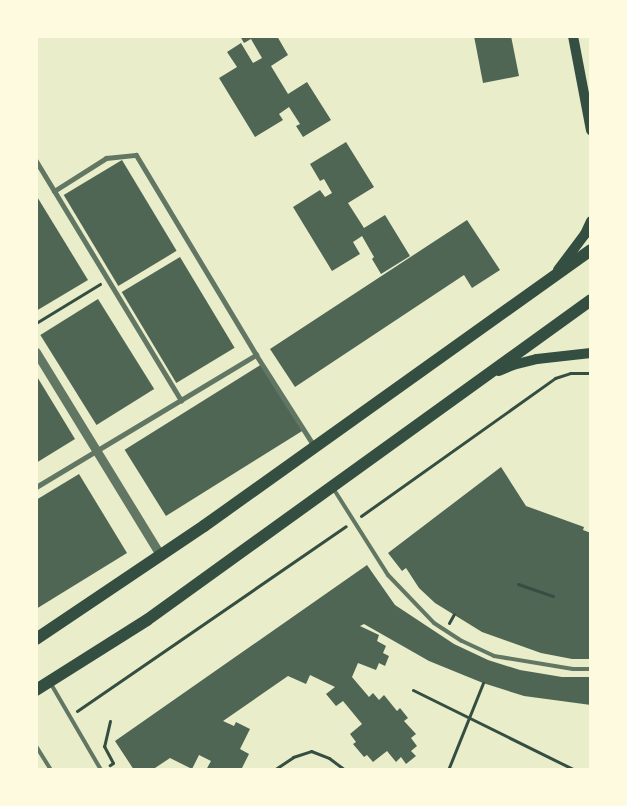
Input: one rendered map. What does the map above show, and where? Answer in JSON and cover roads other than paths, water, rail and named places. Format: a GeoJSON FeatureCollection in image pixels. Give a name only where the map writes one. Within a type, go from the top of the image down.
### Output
{"type":"FeatureCollection","features":[{"type":"Feature","properties":{"kind":"main road"},"geometry":{"type":"LineString","coordinates":[[573,36],[591,130]]}},
{"type":"Feature","properties":{"kind":"main road"},"geometry":{"type":"LineString","coordinates":[[556,272],[574,252],[591,222]]}},
{"type":"Feature","properties":{"kind":"main road"},"geometry":{"type":"LineString","coordinates":[[36,639],[161,556],[556,272],[591,250]]}},
{"type":"Feature","properties":{"kind":"main road"},"geometry":{"type":"LineString","coordinates":[[36,690],[147,620],[591,300]]}},
{"type":"Feature","properties":{"kind":"main road"},"geometry":{"type":"LineString","coordinates":[[478,381],[513,365],[562,355],[591,354]]}},
{"type":"Feature","properties":{"kind":"street"},"geometry":{"type":"LineString","coordinates":[[54,191],[106,158],[136,155],[256,355],[314,446]]}},
{"type":"Feature","properties":{"kind":"street"},"geometry":{"type":"LineString","coordinates":[[36,162],[181,400]]}},
{"type":"Feature","properties":{"kind":"street"},"geometry":{"type":"LineString","coordinates":[[36,352],[161,556]]}},
{"type":"Feature","properties":{"kind":"street"},"geometry":{"type":"LineString","coordinates":[[36,487],[256,355]]}},
{"type":"Feature","properties":{"kind":"lane"},"geometry":{"type":"LineString","coordinates":[[331,486],[388,575],[434,623],[462,641],[494,656],[573,669],[591,669]]}},
{"type":"Feature","properties":{"kind":"lane"},"geometry":{"type":"LineString","coordinates":[[430,628],[434,623]]}},
{"type":"Feature","properties":{"kind":"lane"},"geometry":{"type":"LineString","coordinates":[[49,682],[102,770]]}},
{"type":"Feature","properties":{"kind":"lane"},"geometry":{"type":"LineString","coordinates":[[36,746],[51,770]]}}]}
